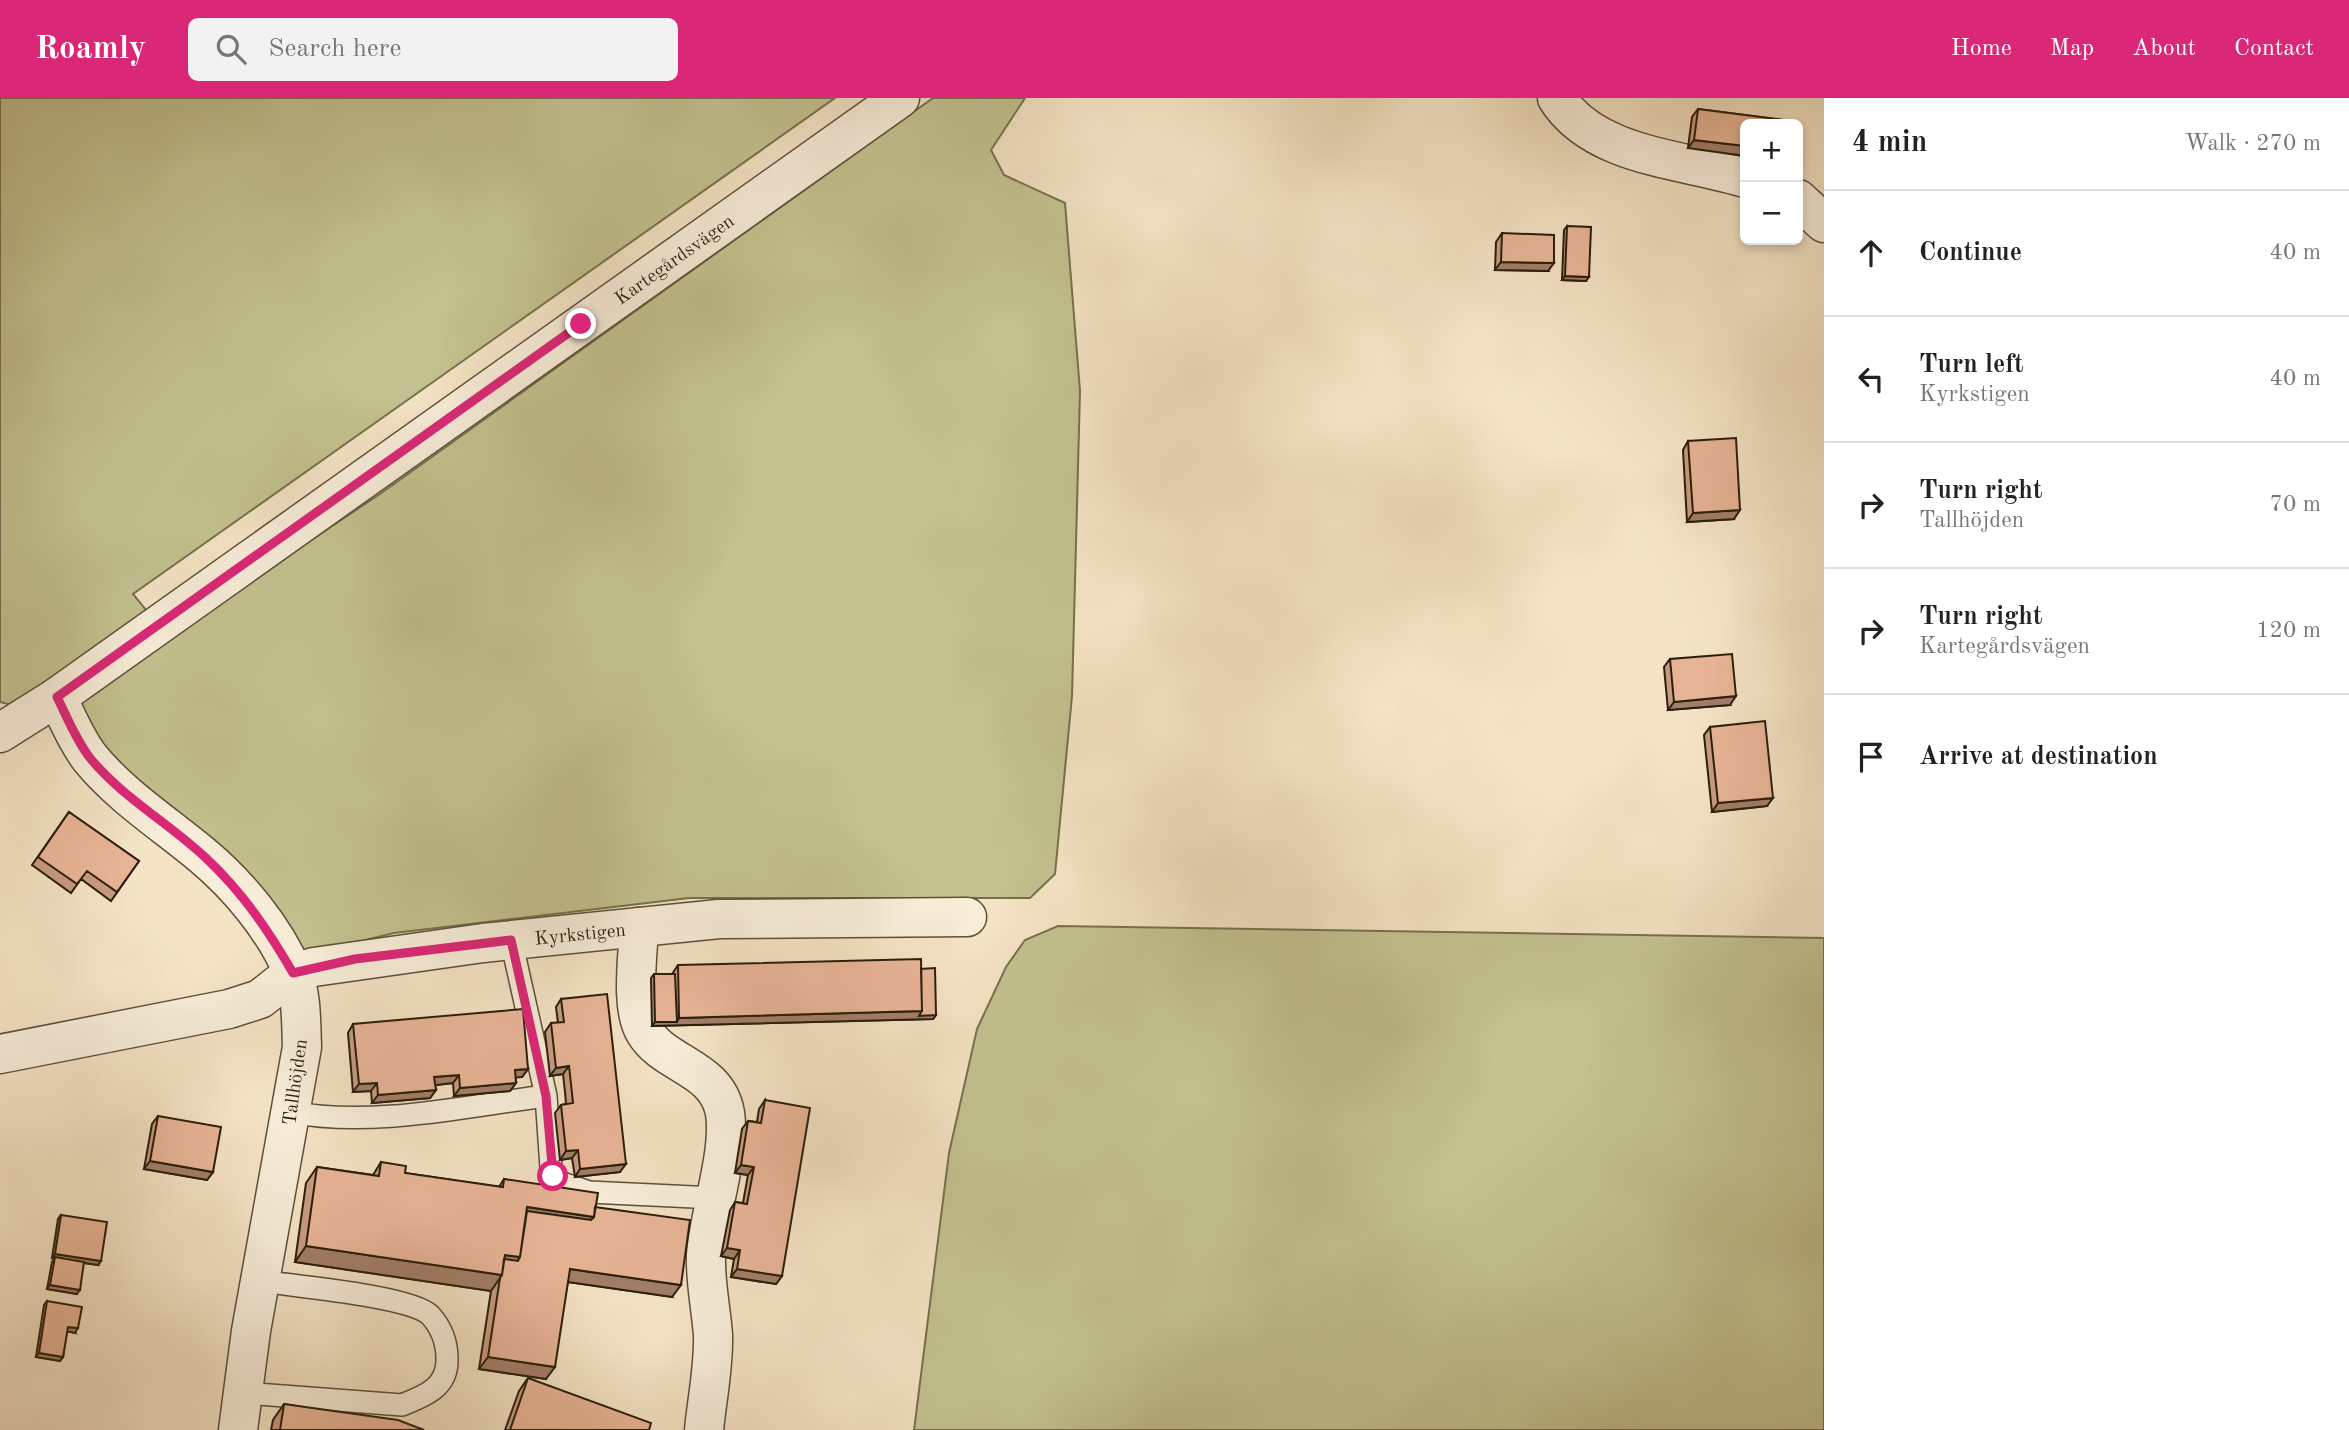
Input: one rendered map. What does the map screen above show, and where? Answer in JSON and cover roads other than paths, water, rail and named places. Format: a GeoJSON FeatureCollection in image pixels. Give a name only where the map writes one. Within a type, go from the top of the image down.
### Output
{"type":"FeatureCollection","features":[{"type":"Feature","properties":{"kind":"street","name":"Kartegårdsvägen"},"geometry":{"type":"LineString","coordinates":[[0,733],[57,697],[900,98]]}},
{"type":"Feature","properties":{"kind":"street"},"geometry":{"type":"LineString","coordinates":[[1557,98],[1571,117],[1592,133],[1619,145],[1740,177]]}},
{"type":"Feature","properties":{"kind":"street"},"geometry":{"type":"LineString","coordinates":[[1803,204],[1824,223]]}},
{"type":"Feature","properties":{"kind":"street","name":"Tallhöjden"},"geometry":{"type":"LineString","coordinates":[[57,697],[89,757],[112,781],[204,857],[232,885],[259,915],[293,973],[300,1007],[302,1047],[238,1430]]}},
{"type":"Feature","properties":{"kind":"street","name":"Kyrkstigen"},"geometry":{"type":"LineString","coordinates":[[0,1054],[229,1009],[260,999],[293,973],[355,959],[719,919],[811,916],[967,917]]}},
{"type":"Feature","properties":{"kind":"street"},"geometry":{"type":"LineString","coordinates":[[639,927],[637,995],[639,1019],[645,1033],[707,1081],[718,1095],[725,1113],[725,1136],[706,1258],[713,1337],[704,1430]]}},
{"type":"Feature","properties":{"kind":"lane"},"geometry":{"type":"LineString","coordinates":[[511,940],[546,1096],[553,1176],[559,1182],[589,1192],[715,1198]]}},
{"type":"Feature","properties":{"kind":"lane"},"geometry":{"type":"LineString","coordinates":[[291,1112],[316,1117],[371,1117],[546,1096]]}},
{"type":"Feature","properties":{"kind":"lane"},"geometry":{"type":"LineString","coordinates":[[243,1393],[402,1405],[425,1396],[441,1383],[448,1361],[444,1335],[428,1313],[398,1301],[261,1281]]}}]}
